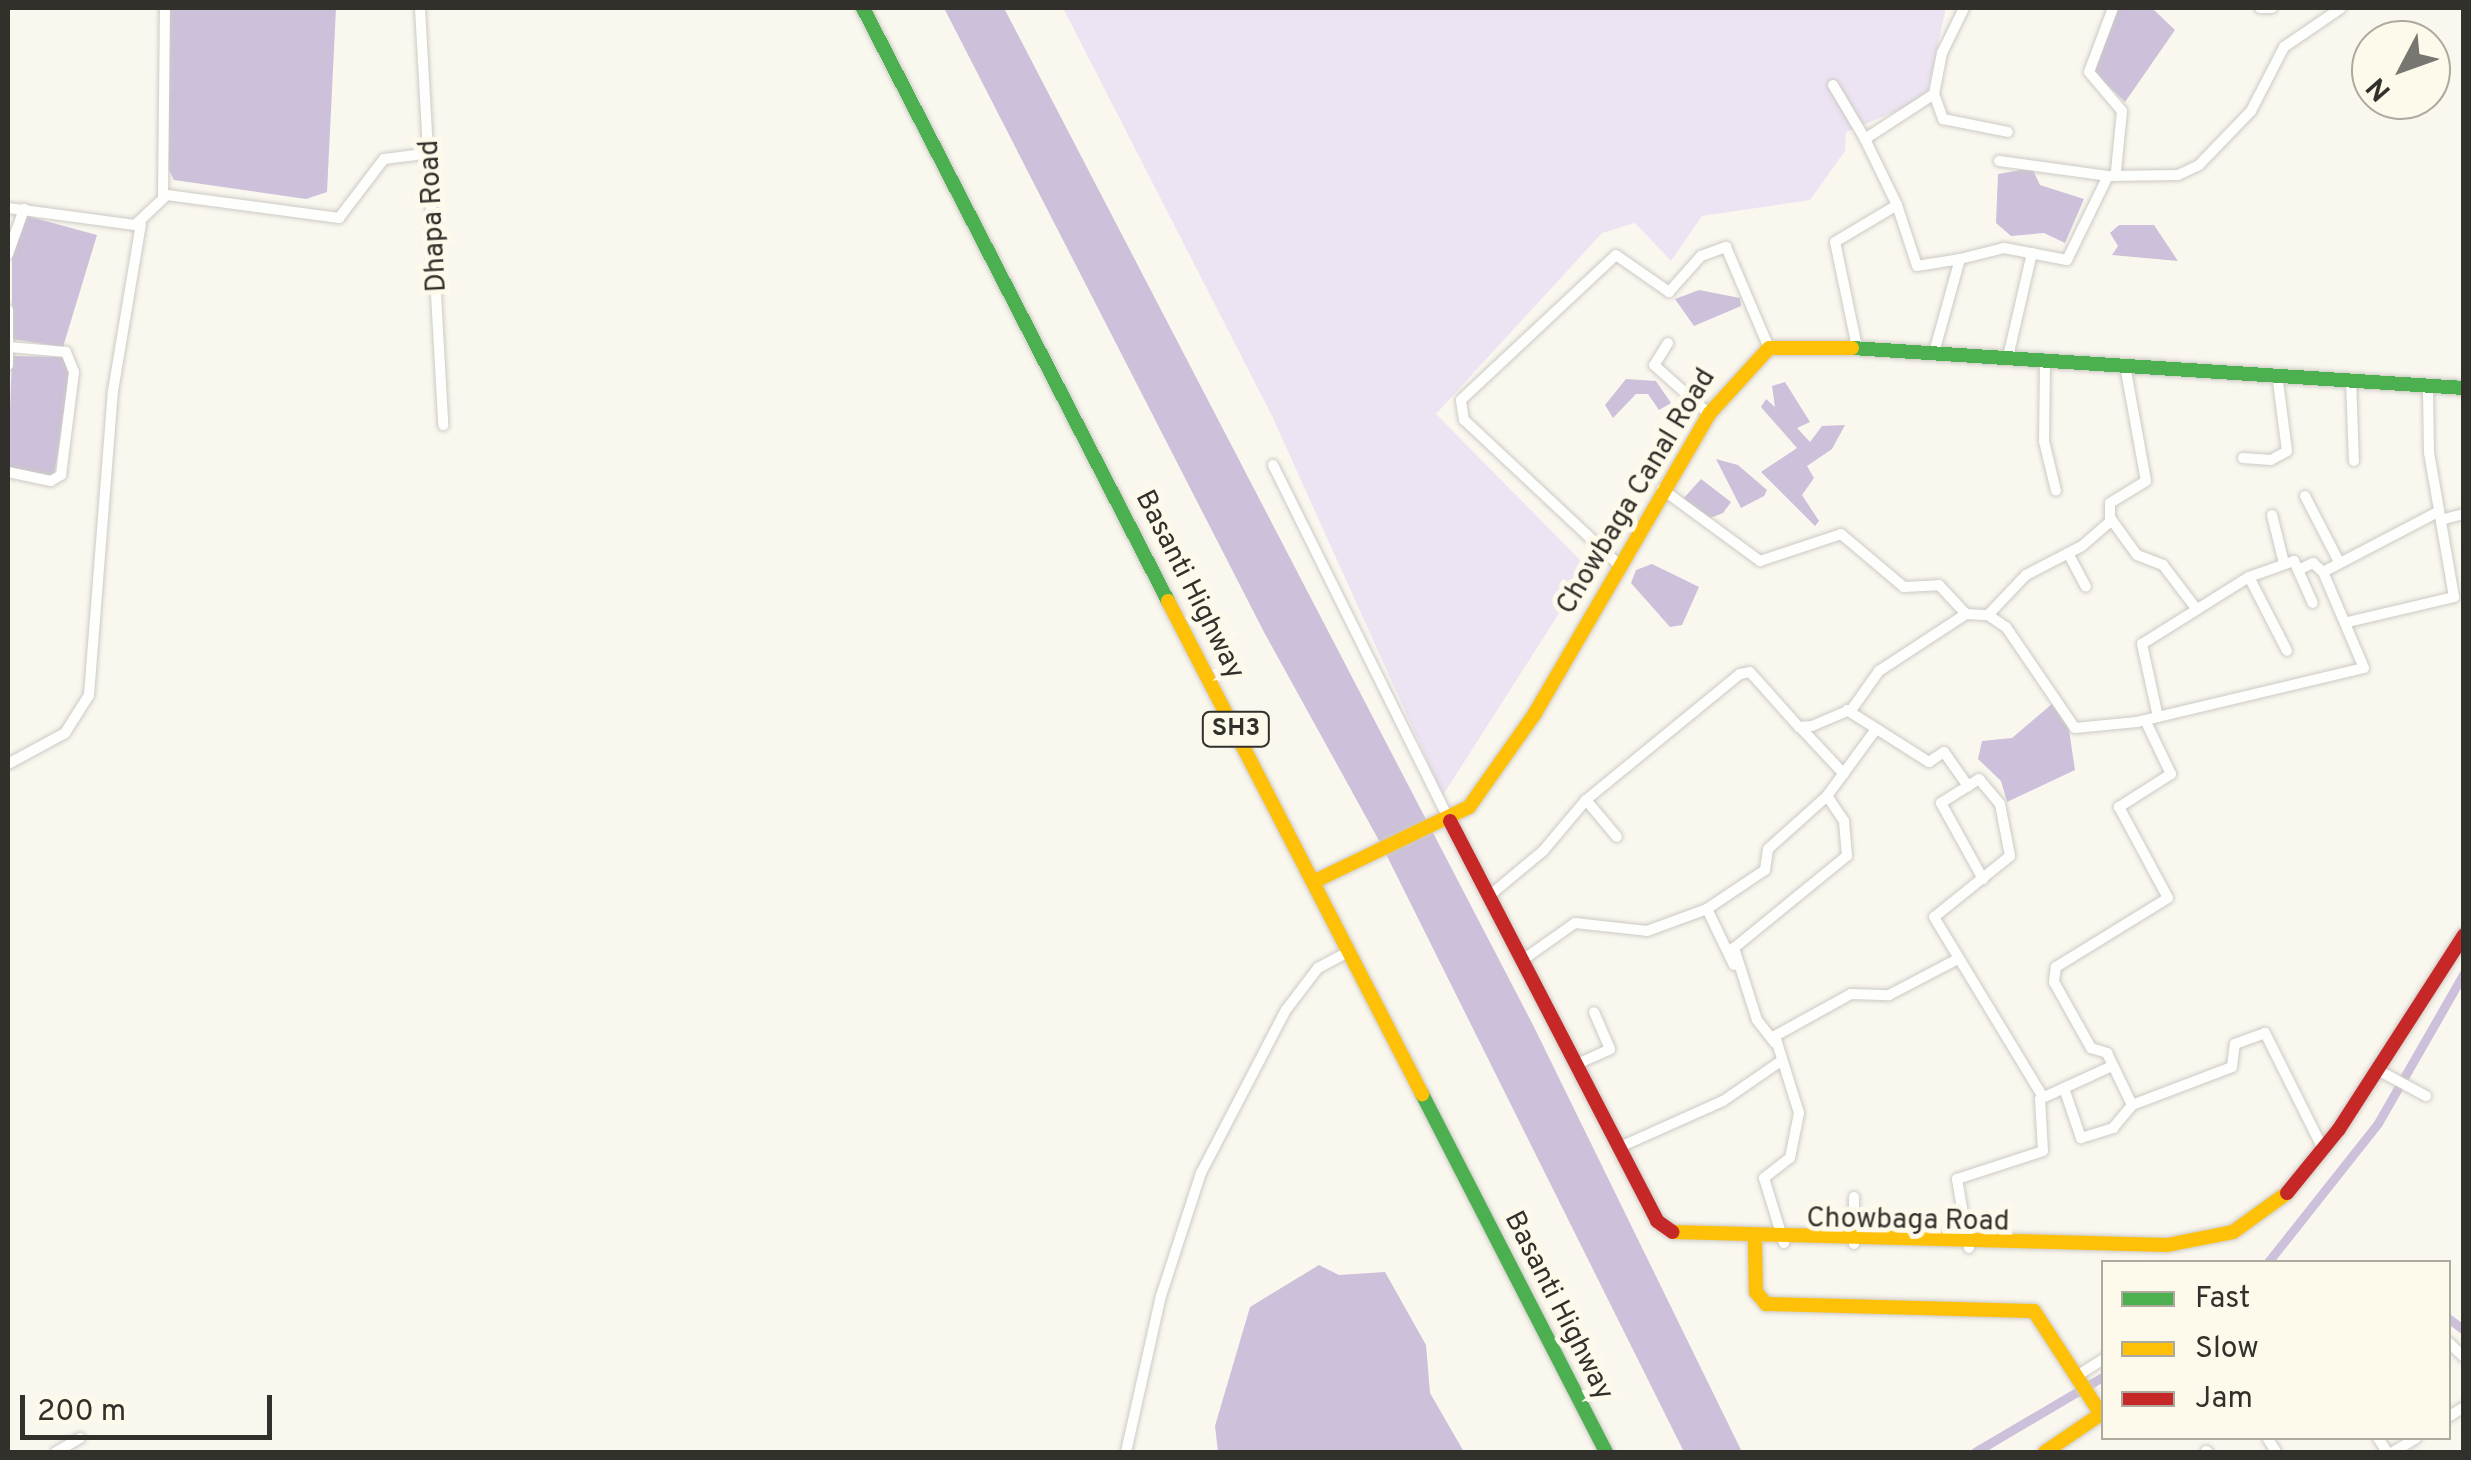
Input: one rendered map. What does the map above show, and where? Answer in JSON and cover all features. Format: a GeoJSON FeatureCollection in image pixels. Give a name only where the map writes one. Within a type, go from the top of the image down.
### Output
{"type":"FeatureCollection","features":[{"type":"Feature","properties":{"kind":"main road","name":"Basanti Highway"},"geometry":{"type":"LineString","coordinates":[[863,8],[1312,882],[1343,955],[1606,1452]]}},
{"type":"Feature","properties":{"kind":"main road","name":"Chowbaga Canal Road"},"geometry":{"type":"LineString","coordinates":[[1312,882],[1431,831],[1470,807],[1534,715],[1617,563],[1708,414],[1769,348]]}},
{"type":"Feature","properties":{"kind":"main road"},"geometry":{"type":"LineString","coordinates":[[1769,348],[1936,350],[2045,362],[2464,388]]}},
{"type":"Feature","properties":{"kind":"main road","name":"Chowbaga Road"},"geometry":{"type":"LineString","coordinates":[[1450,821],[1667,1232],[1784,1244],[1968,1248],[2203,1241],[2266,1213],[2323,1149],[2381,1072],[2464,935]]}},
{"type":"Feature","properties":{"kind":"main road"},"geometry":{"type":"LineString","coordinates":[[1756,1242],[1756,1292],[1766,1304],[2026,1308],[2041,1318],[2100,1410],[2045,1452]]}},
{"type":"Feature","properties":{"kind":"street"},"geometry":{"type":"LineString","coordinates":[[8,764],[65,733],[89,694],[113,391],[141,224],[162,196],[165,8]]}},
{"type":"Feature","properties":{"kind":"street","name":"Dhapa Road"},"geometry":{"type":"LineString","coordinates":[[420,8],[432,153],[443,425]]}},
{"type":"Feature","properties":{"kind":"street"},"geometry":{"type":"LineString","coordinates":[[1964,8],[1942,53],[1934,94],[1943,118],[2008,132]]}},
{"type":"Feature","properties":{"kind":"street"},"geometry":{"type":"LineString","coordinates":[[1833,85],[1897,205],[1917,266],[2004,248],[2071,256],[2112,173],[2122,112],[2089,72],[2112,8]]}},
{"type":"Feature","properties":{"kind":"street"},"geometry":{"type":"LineString","coordinates":[[2260,8],[2272,8]]}},
{"type":"Feature","properties":{"kind":"street"},"geometry":{"type":"LineString","coordinates":[[1999,161],[2171,176],[2199,165],[2251,111],[2284,47],[2341,8]]}},
{"type":"Feature","properties":{"kind":"street"},"geometry":{"type":"LineString","coordinates":[[1865,139],[1934,94]]}},
{"type":"Feature","properties":{"kind":"street"},"geometry":{"type":"LineString","coordinates":[[162,196],[339,218],[375,165],[393,154],[432,153]]}},
{"type":"Feature","properties":{"kind":"street"},"geometry":{"type":"LineString","coordinates":[[1857,347],[1835,242],[1897,205]]}},
{"type":"Feature","properties":{"kind":"street"},"geometry":{"type":"LineString","coordinates":[[8,208],[141,224]]}},
{"type":"Feature","properties":{"kind":"street"},"geometry":{"type":"LineString","coordinates":[[8,254],[24,210]]}},
{"type":"Feature","properties":{"kind":"street"},"geometry":{"type":"LineString","coordinates":[[1617,563],[1464,420],[1462,400],[1616,255],[1669,292],[1701,256],[1726,247],[1769,348]]}},
{"type":"Feature","properties":{"kind":"street"},"geometry":{"type":"LineString","coordinates":[[2008,356],[2032,253]]}},
{"type":"Feature","properties":{"kind":"street"},"geometry":{"type":"LineString","coordinates":[[1936,350],[1960,259]]}},
{"type":"Feature","properties":{"kind":"street"},"geometry":{"type":"LineString","coordinates":[[8,310],[8,365]]}},
{"type":"Feature","properties":{"kind":"street"},"geometry":{"type":"LineString","coordinates":[[1668,343],[1654,366],[1708,414]]}},
{"type":"Feature","properties":{"kind":"street"},"geometry":{"type":"LineString","coordinates":[[8,472],[52,482],[61,475],[74,372],[66,352],[9,346]]}},
{"type":"Feature","properties":{"kind":"street"},"geometry":{"type":"LineString","coordinates":[[2045,362],[2044,441],[2056,491]]}},
{"type":"Feature","properties":{"kind":"street"},"geometry":{"type":"LineString","coordinates":[[2125,366],[2146,481],[2110,503],[2112,520],[2136,555],[2163,565],[2195,608]]}},
{"type":"Feature","properties":{"kind":"street"},"geometry":{"type":"LineString","coordinates":[[2243,458],[2271,460],[2287,451],[2277,374]]}},
{"type":"Feature","properties":{"kind":"street"},"geometry":{"type":"LineString","coordinates":[[2351,380],[2354,462]]}},
{"type":"Feature","properties":{"kind":"street"},"geometry":{"type":"LineString","coordinates":[[2348,622],[2454,598],[2440,516],[2428,386]]}},
{"type":"Feature","properties":{"kind":"street"},"geometry":{"type":"LineString","coordinates":[[1274,465],[1450,821]]}},
{"type":"Feature","properties":{"kind":"street"},"geometry":{"type":"LineString","coordinates":[[1662,489],[1760,561],[1841,534],[1904,587],[1939,585],[1966,614]]}},
{"type":"Feature","properties":{"kind":"street"},"geometry":{"type":"LineString","coordinates":[[2305,496],[2339,562]]}},
{"type":"Feature","properties":{"kind":"street"},"geometry":{"type":"LineString","coordinates":[[2323,572],[2369,543],[2440,516],[2464,514]]}},
{"type":"Feature","properties":{"kind":"street"},"geometry":{"type":"LineString","coordinates":[[2272,515],[2284,563]]}},
{"type":"Feature","properties":{"kind":"street"},"geometry":{"type":"LineString","coordinates":[[1988,614],[2026,575],[2068,553],[2112,520]]}},
{"type":"Feature","properties":{"kind":"street"},"geometry":{"type":"LineString","coordinates":[[2068,553],[2086,587]]}},
{"type":"Feature","properties":{"kind":"street"},"geometry":{"type":"LineString","coordinates":[[2158,717],[2142,644],[2250,577],[2294,560],[2314,603]]}},
{"type":"Feature","properties":{"kind":"street"},"geometry":{"type":"LineString","coordinates":[[1800,726],[1847,710],[1880,671],[1966,614],[1988,614],[2024,647],[2073,727],[2145,720],[2364,668],[2348,622],[2323,572],[2313,562],[2298,570]]}},
{"type":"Feature","properties":{"kind":"street"},"geometry":{"type":"LineString","coordinates":[[2250,577],[2287,651]]}},
{"type":"Feature","properties":{"kind":"street"},"geometry":{"type":"LineString","coordinates":[[1489,896],[1543,851],[1586,800],[1745,672],[1844,774]]}},
{"type":"Feature","properties":{"kind":"street"},"geometry":{"type":"LineString","coordinates":[[1847,710],[1874,732],[1920,754],[1928,762],[1944,752],[1968,786]]}},
{"type":"Feature","properties":{"kind":"street"},"geometry":{"type":"LineString","coordinates":[[2132,1105],[2105,1050],[2091,1048],[2051,975],[2168,898],[2119,808],[2172,774],[2145,720]]}},
{"type":"Feature","properties":{"kind":"street"},"geometry":{"type":"LineString","coordinates":[[1524,959],[1575,922],[1646,931],[1707,908],[1762,873],[1768,849],[1827,796],[1874,732]]}},
{"type":"Feature","properties":{"kind":"street"},"geometry":{"type":"LineString","coordinates":[[1983,879],[1941,803],[1979,779],[1995,794],[2011,832],[2010,856],[1983,879],[1934,914],[2043,1097]]}},
{"type":"Feature","properties":{"kind":"street"},"geometry":{"type":"LineString","coordinates":[[1738,969],[1738,939],[1847,856],[1844,820],[1827,796]]}},
{"type":"Feature","properties":{"kind":"street"},"geometry":{"type":"LineString","coordinates":[[1586,800],[1617,837]]}},
{"type":"Feature","properties":{"kind":"street"},"geometry":{"type":"LineString","coordinates":[[1707,908],[1774,1043],[1799,1123],[1787,1164],[1764,1178],[1784,1244]]}},
{"type":"Feature","properties":{"kind":"street"},"geometry":{"type":"LineString","coordinates":[[1126,1452],[1160,1296],[1201,1173],[1264,1046],[1325,963],[1343,955]]}},
{"type":"Feature","properties":{"kind":"street"},"geometry":{"type":"LineString","coordinates":[[1774,1043],[1781,1031],[1850,994],[1889,995],[1958,959]]}},
{"type":"Feature","properties":{"kind":"street"},"geometry":{"type":"LineString","coordinates":[[1577,1064],[1610,1049],[1594,1012]]}},
{"type":"Feature","properties":{"kind":"street"},"geometry":{"type":"LineString","coordinates":[[2065,1092],[2081,1138],[2114,1128],[2132,1105],[2232,1066],[2235,1044],[2262,1031],[2323,1149]]}},
{"type":"Feature","properties":{"kind":"street"},"geometry":{"type":"LineString","coordinates":[[1620,1147],[1723,1101],[1781,1060]]}},
{"type":"Feature","properties":{"kind":"street"},"geometry":{"type":"LineString","coordinates":[[1968,1248],[1956,1179],[2045,1149],[2036,1110],[2043,1097],[2065,1092],[2112,1066]]}},
{"type":"Feature","properties":{"kind":"street"},"geometry":{"type":"LineString","coordinates":[[2381,1072],[2420,1093]]}},
{"type":"Feature","properties":{"kind":"street"},"geometry":{"type":"LineString","coordinates":[[1854,1197],[1854,1245]]}},
{"type":"Feature","properties":{"kind":"street"},"geometry":{"type":"LineString","coordinates":[[2077,1379],[2101,1361]]}},
{"type":"Feature","properties":{"kind":"street"},"geometry":{"type":"LineString","coordinates":[[2456,1412],[2464,1424]]}},
{"type":"Feature","properties":{"kind":"street"},"geometry":{"type":"LineString","coordinates":[[56,1452],[80,1438]]}},
{"type":"Feature","properties":{"kind":"street"},"geometry":{"type":"LineString","coordinates":[[2390,1452],[2412,1440]]}},
{"type":"Feature","properties":{"kind":"shaded area"},"geometry":{"type":"Polygon","coordinates":[[[167,8],[336,8],[327,192],[306,199],[174,180],[159,151],[167,8]]]}},
{"type":"Feature","properties":{"kind":"shaded area"},"geometry":{"type":"Polygon","coordinates":[[[944,8],[1004,8],[1534,1027],[1742,1452],[1684,1452],[1382,846],[1265,634],[944,8]]]}},
{"type":"Feature","properties":{"kind":"shaded area"},"geometry":{"type":"Polygon","coordinates":[[[1063,8],[1946,8],[1926,99],[1846,132],[1845,151],[1810,200],[1702,216],[1671,261],[1635,223],[1602,233],[1436,414],[1588,568],[1443,795],[1272,416],[1063,8]]]}},
{"type":"Feature","properties":{"kind":"shaded area"},"geometry":{"type":"Polygon","coordinates":[[[2117,8],[2152,8],[2175,30],[2125,102],[2093,71],[2117,8]]]}},
{"type":"Feature","properties":{"kind":"shaded area"},"geometry":{"type":"Polygon","coordinates":[[[2032,168],[2040,185],[2084,199],[2065,243],[2044,233],[2011,236],[1996,223],[1998,174],[2032,168]]]}},
{"type":"Feature","properties":{"kind":"shaded area"},"geometry":{"type":"Polygon","coordinates":[[[27,216],[97,235],[63,347],[12,339],[12,258],[27,216]]]}},
{"type":"Feature","properties":{"kind":"shaded area"},"geometry":{"type":"Polygon","coordinates":[[[2119,225],[2154,225],[2178,261],[2112,255],[2118,246],[2110,233],[2119,225]]]}},
{"type":"Feature","properties":{"kind":"shaded area"},"geometry":{"type":"Polygon","coordinates":[[[1699,290],[1740,298],[1741,306],[1694,326],[1675,299],[1699,290]]]}},
{"type":"Feature","properties":{"kind":"shaded area"},"geometry":{"type":"Polygon","coordinates":[[[12,356],[65,357],[70,372],[54,477],[8,470],[12,356]]]}},
{"type":"Feature","properties":{"kind":"shaded area"},"geometry":{"type":"Polygon","coordinates":[[[1626,379],[1656,381],[1671,403],[1659,410],[1648,394],[1636,394],[1613,418],[1605,405],[1626,379]]]}},
{"type":"Feature","properties":{"kind":"shaded area"},"geometry":{"type":"Polygon","coordinates":[[[1785,382],[1810,422],[1797,428],[1810,442],[1822,426],[1845,425],[1832,449],[1807,466],[1814,478],[1802,495],[1819,521],[1815,526],[1761,472],[1797,448],[1761,407],[1766,399],[1775,407],[1772,386],[1785,382]]]}},
{"type":"Feature","properties":{"kind":"shaded area"},"geometry":{"type":"Polygon","coordinates":[[[1716,459],[1738,465],[1767,490],[1764,496],[1741,508],[1716,459]]]}},
{"type":"Feature","properties":{"kind":"shaded area"},"geometry":{"type":"Polygon","coordinates":[[[1701,479],[1731,502],[1723,513],[1710,518],[1682,500],[1701,479]]]}},
{"type":"Feature","properties":{"kind":"shaded area"},"geometry":{"type":"Polygon","coordinates":[[[1652,564],[1699,587],[1682,625],[1670,627],[1631,583],[1636,570],[1652,564]]]}},
{"type":"Feature","properties":{"kind":"shaded area"},"geometry":{"type":"Polygon","coordinates":[[[2052,704],[2069,730],[2075,770],[2007,802],[2001,781],[1978,759],[1982,741],[2012,738],[2052,704]]]}},
{"type":"Feature","properties":{"kind":"shaded area"},"geometry":{"type":"Polygon","coordinates":[[[1319,1265],[1339,1275],[1385,1272],[1426,1345],[1430,1393],[1464,1452],[1218,1452],[1215,1426],[1250,1307],[1319,1265]]]}},
{"type":"Feature","properties":{"kind":"waterway"},"geometry":{"type":"LineString","coordinates":[[2270,1260],[2378,1123],[2464,973]]}},
{"type":"Feature","properties":{"kind":"waterway"},"geometry":{"type":"LineString","coordinates":[[2451,1320],[2464,1330]]}},
{"type":"Feature","properties":{"kind":"waterway"},"geometry":{"type":"LineString","coordinates":[[1975,1452],[2101,1378]]}},
{"type":"Feature","properties":{"kind":"traffic: fast"},"geometry":{"type":"LineString","coordinates":[[863,8],[1168,601]]}},
{"type":"Feature","properties":{"kind":"traffic: fast"},"geometry":{"type":"LineString","coordinates":[[1852,348],[2464,388]]}},
{"type":"Feature","properties":{"kind":"traffic: fast"},"geometry":{"type":"LineString","coordinates":[[1422,1094],[1606,1452]]}},
{"type":"Feature","properties":{"kind":"traffic: slow"},"geometry":{"type":"LineString","coordinates":[[1313,882],[1469,807],[1534,715],[1709,414],[1769,348],[1852,348]]}},
{"type":"Feature","properties":{"kind":"traffic: slow"},"geometry":{"type":"LineString","coordinates":[[1168,601],[1422,1094]]}},
{"type":"Feature","properties":{"kind":"traffic: slow"},"geometry":{"type":"LineString","coordinates":[[1673,1232],[2167,1245],[2233,1232],[2287,1193]]}},
{"type":"Feature","properties":{"kind":"traffic: slow"},"geometry":{"type":"LineString","coordinates":[[1755,1242],[1756,1292],[1766,1304],[2034,1311],[2101,1414],[2045,1452]]}},
{"type":"Feature","properties":{"kind":"traffic: jam"},"geometry":{"type":"LineString","coordinates":[[1450,821],[1657,1221],[1673,1232]]}},
{"type":"Feature","properties":{"kind":"traffic: jam"},"geometry":{"type":"LineString","coordinates":[[2287,1193],[2339,1129],[2464,935]]}}]}
